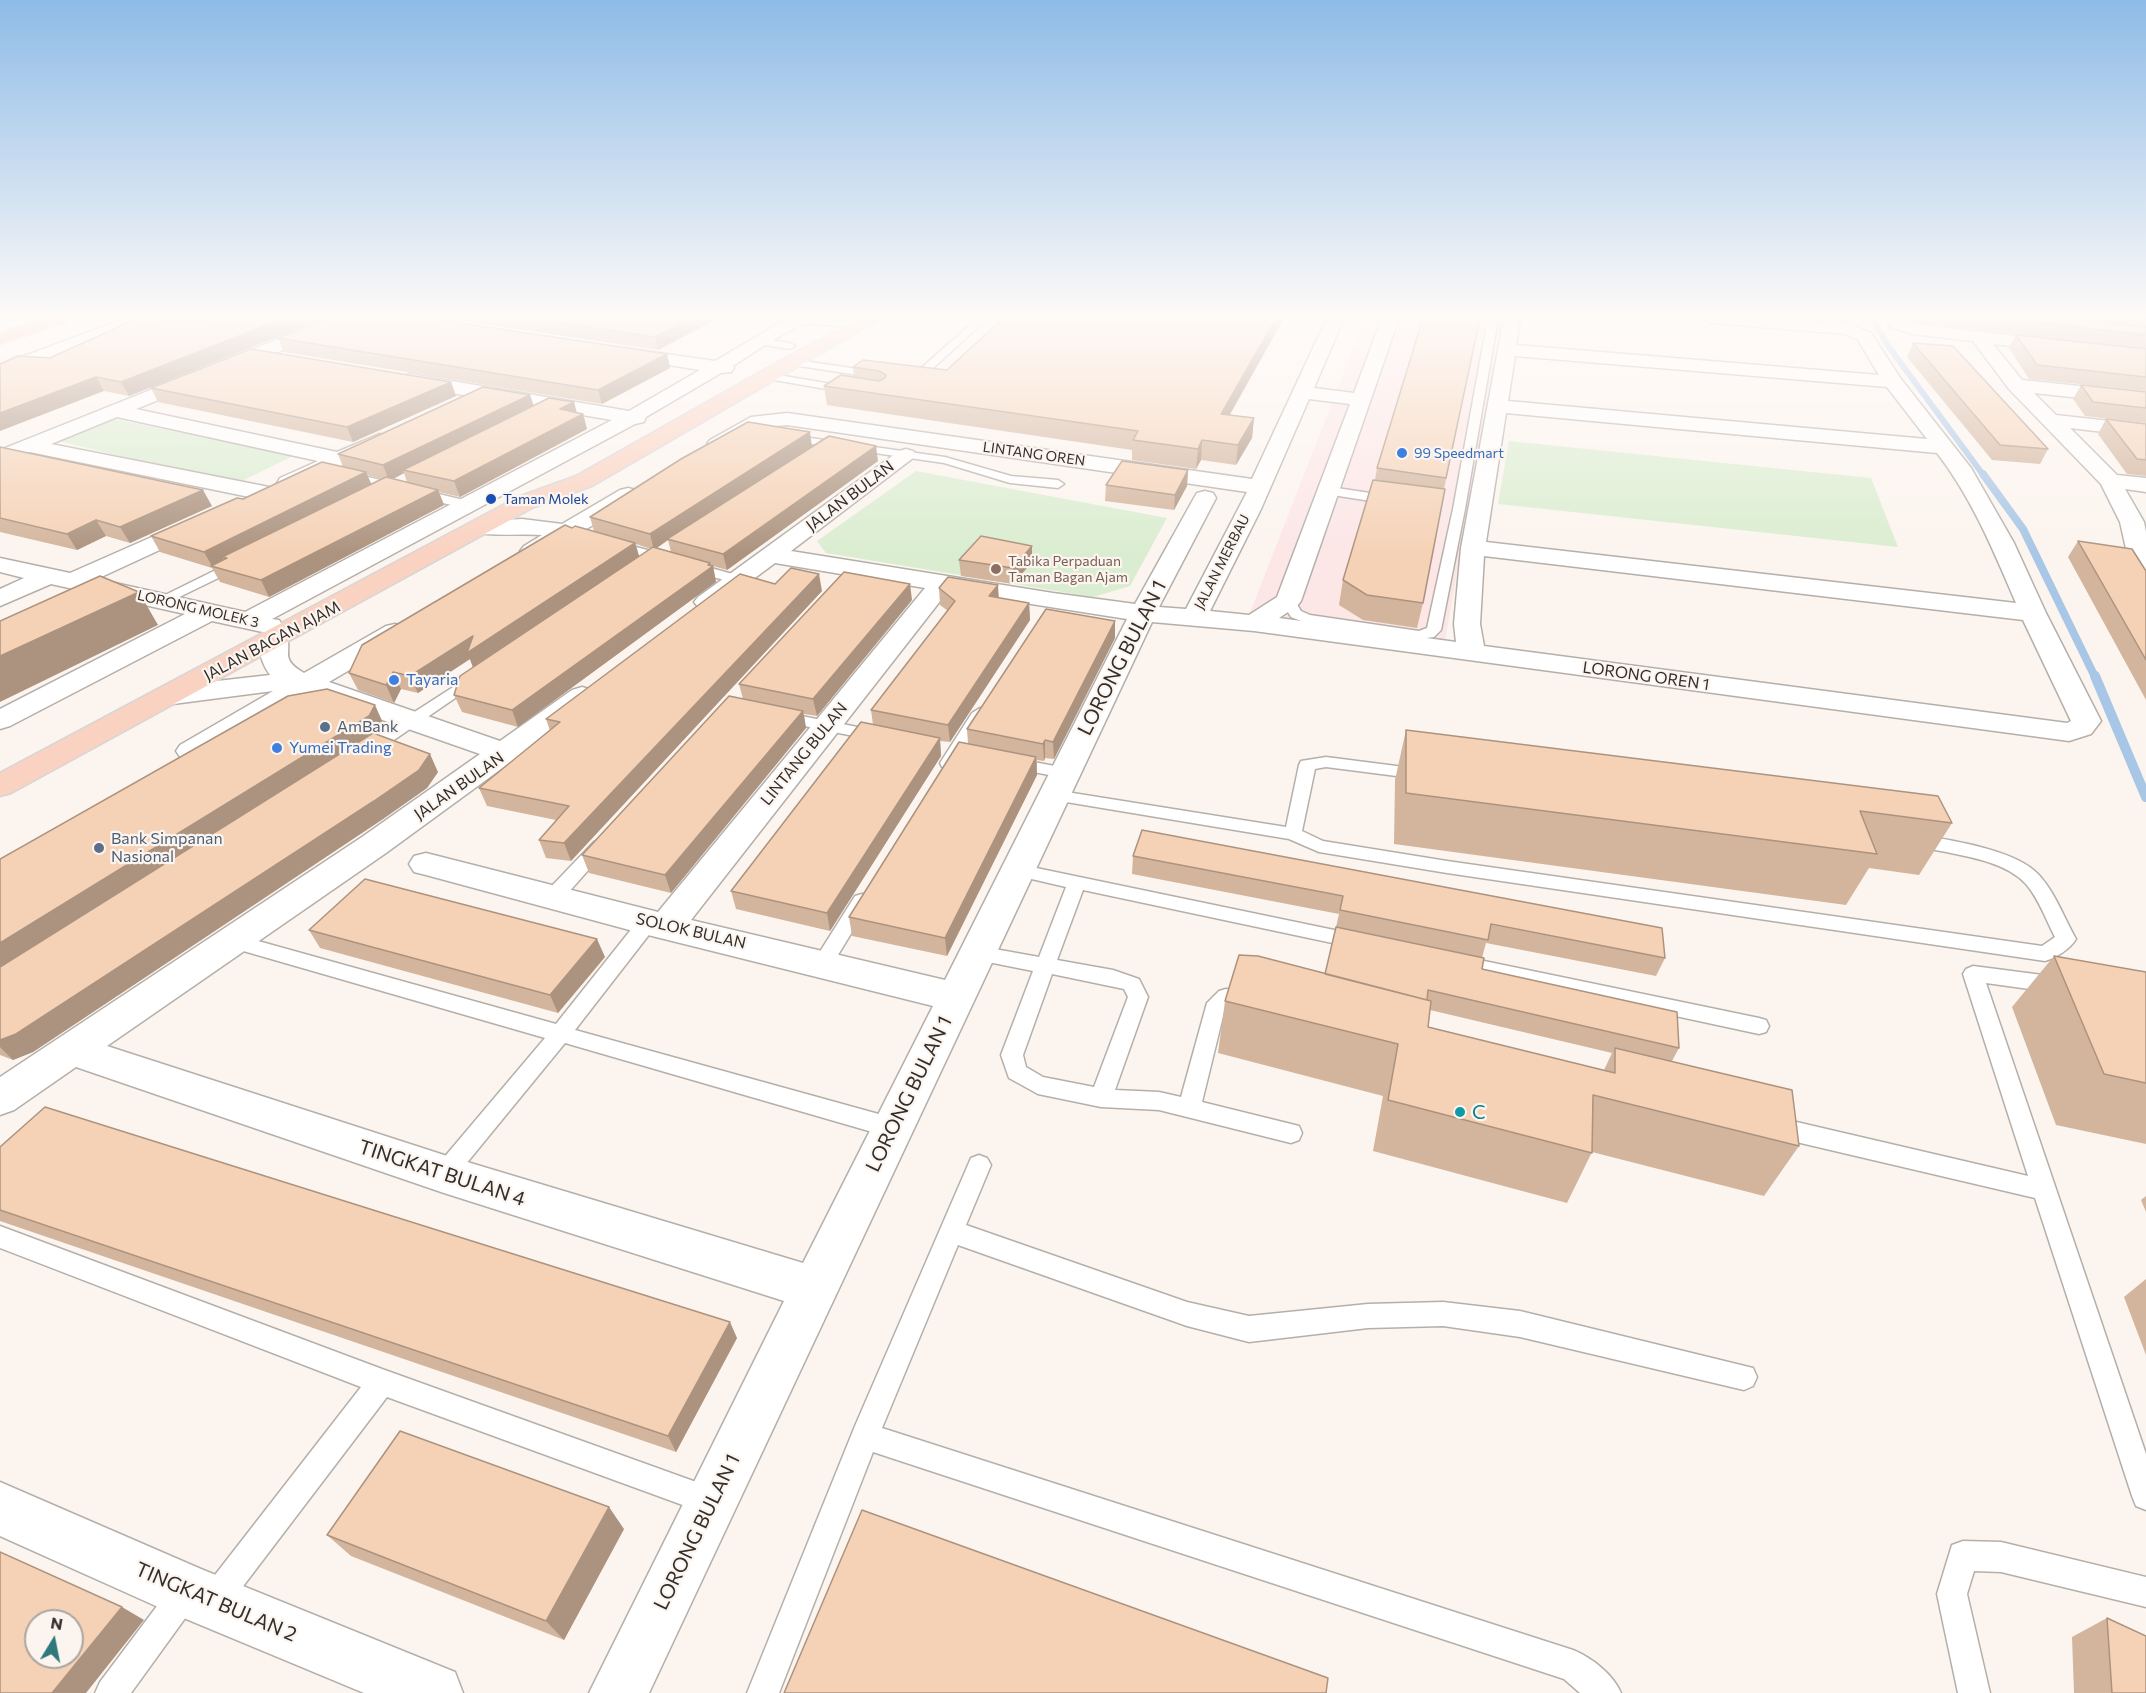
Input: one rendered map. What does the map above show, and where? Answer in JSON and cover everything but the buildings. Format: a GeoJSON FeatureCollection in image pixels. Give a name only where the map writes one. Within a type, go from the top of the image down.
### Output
{"type":"FeatureCollection","features":[{"type":"Feature","properties":{"kind":"main road","name":"JALAN BAGAN AJAM"},"geometry":{"type":"LineString","coordinates":[[535,498],[561,475],[699,397]]}},
{"type":"Feature","properties":{"kind":"main road","name":"JALAN BAGAN AJAM"},"geometry":{"type":"LineString","coordinates":[[0,786],[283,636],[535,498],[584,481],[730,397]]}},
{"type":"Feature","properties":{"kind":"street"},"geometry":{"type":"LineString","coordinates":[[0,457],[150,397]]}},
{"type":"Feature","properties":{"kind":"street"},"geometry":{"type":"LineString","coordinates":[[454,407],[477,397]]}},
{"type":"Feature","properties":{"kind":"street"},"geometry":{"type":"LineString","coordinates":[[512,397],[656,421]]}},
{"type":"Feature","properties":{"kind":"street"},"geometry":{"type":"LineString","coordinates":[[250,620],[667,397]]}},
{"type":"Feature","properties":{"kind":"street","name":"JALAN MERBAU"},"geometry":{"type":"LineString","coordinates":[[1301,397],[1194,618],[1471,652]]}},
{"type":"Feature","properties":{"kind":"street"},"geometry":{"type":"LineString","coordinates":[[1340,397],[1362,400]]}},
{"type":"Feature","properties":{"kind":"street"},"geometry":{"type":"LineString","coordinates":[[1254,624],[1288,601],[1363,397]]}},
{"type":"Feature","properties":{"kind":"street"},"geometry":{"type":"LineString","coordinates":[[1471,652],[1467,624],[1473,548],[1498,397]]}},
{"type":"Feature","properties":{"kind":"street"},"geometry":{"type":"LineString","coordinates":[[1473,548],[2032,614],[2002,543],[1960,468],[1905,397]]}},
{"type":"Feature","properties":{"kind":"street"},"geometry":{"type":"LineString","coordinates":[[2027,397],[2110,481],[2139,523],[2144,566]]}},
{"type":"Feature","properties":{"kind":"street"},"geometry":{"type":"LineString","coordinates":[[2127,397],[2146,399]]}},
{"type":"Feature","properties":{"kind":"street"},"geometry":{"type":"LineString","coordinates":[[1496,406],[1944,447]]}},
{"type":"Feature","properties":{"kind":"street"},"geometry":{"type":"LineString","coordinates":[[115,411],[340,459]]}},
{"type":"Feature","properties":{"kind":"street","name":"LINTANG OREN"},"geometry":{"type":"LineString","coordinates":[[699,454],[758,422],[787,419],[1259,487]]}},
{"type":"Feature","properties":{"kind":"street"},"geometry":{"type":"LineString","coordinates":[[2049,420],[2146,430]]}},
{"type":"Feature","properties":{"kind":"street"},"geometry":{"type":"LineString","coordinates":[[233,508],[402,430]]}},
{"type":"Feature","properties":{"kind":"street"},"geometry":{"type":"LineString","coordinates":[[29,446],[264,493]]}},
{"type":"Feature","properties":{"kind":"street","name":"JALAN BULAN"},"geometry":{"type":"LineString","coordinates":[[692,614],[906,455]]}},
{"type":"Feature","properties":{"kind":"street"},"geometry":{"type":"LineString","coordinates":[[2110,481],[2146,485]]}},
{"type":"Feature","properties":{"kind":"street"},"geometry":{"type":"LineString","coordinates":[[513,562],[584,536],[647,484]]}},
{"type":"Feature","properties":{"kind":"street"},"geometry":{"type":"LineString","coordinates":[[535,498],[537,520],[584,536]]}},
{"type":"Feature","properties":{"kind":"street","name":"LORONG BULAN 1"},"geometry":{"type":"LineString","coordinates":[[618,1693],[1059,784],[1143,613],[1205,498]]}},
{"type":"Feature","properties":{"kind":"street"},"geometry":{"type":"LineString","coordinates":[[73,581],[211,518]]}},
{"type":"Feature","properties":{"kind":"street"},"geometry":{"type":"LineString","coordinates":[[481,527],[522,526],[584,536]]}},
{"type":"Feature","properties":{"kind":"street"},"geometry":{"type":"LineString","coordinates":[[771,555],[845,578],[942,583],[1047,611],[1143,613],[1194,618]]}},
{"type":"Feature","properties":{"kind":"street","name":"LORONG MOLEK 3"},"geometry":{"type":"LineString","coordinates":[[0,565],[73,581],[124,599],[162,600],[250,620],[283,636]]}},
{"type":"Feature","properties":{"kind":"street"},"geometry":{"type":"LineString","coordinates":[[0,598],[48,576]]}},
{"type":"Feature","properties":{"kind":"street","name":"LINTANG BULAN"},"geometry":{"type":"LineString","coordinates":[[658,923],[826,726],[942,583]]}},
{"type":"Feature","properties":{"kind":"street"},"geometry":{"type":"LineString","coordinates":[[0,720],[211,611]]}},
{"type":"Feature","properties":{"kind":"street","name":"LORONG OREN 1"},"geometry":{"type":"LineString","coordinates":[[1471,652],[2068,732],[2081,728],[2086,721],[2032,614]]}},
{"type":"Feature","properties":{"kind":"street"},"geometry":{"type":"LineString","coordinates":[[164,766],[302,683],[420,617]]}},
{"type":"Feature","properties":{"kind":"street"},"geometry":{"type":"LineString","coordinates":[[283,636],[272,656],[280,671],[302,683],[506,753]]}},
{"type":"Feature","properties":{"kind":"street"},"geometry":{"type":"LineString","coordinates":[[173,695],[225,687],[302,683]]}},
{"type":"Feature","properties":{"kind":"street","name":"JALAN BULAN"},"geometry":{"type":"LineString","coordinates":[[0,1098],[506,753],[599,684]]}},
{"type":"Feature","properties":{"kind":"street","name":"SOLOK BULAN"},"geometry":{"type":"LineString","coordinates":[[426,864],[956,997]]}},
{"type":"Feature","properties":{"kind":"street","name":"TINGKAT BULAN 4"},"geometry":{"type":"LineString","coordinates":[[72,1050],[444,1174],[815,1289]]}},
{"type":"Feature","properties":{"kind":"street","name":"TINGKAT BULAN 2"},"geometry":{"type":"LineString","coordinates":[[0,1509],[200,1596],[434,1693]]}},
{"type":"Feature","properties":{"kind":"lane"},"geometry":{"type":"LineString","coordinates":[[1288,601],[1296,614],[1306,619],[1419,635],[1429,634],[1434,630],[1453,509],[1474,397]]}},
{"type":"Feature","properties":{"kind":"lane"},"geometry":{"type":"LineString","coordinates":[[540,413],[557,404]]}},
{"type":"Feature","properties":{"kind":"lane"},"geometry":{"type":"LineString","coordinates":[[740,430],[945,460],[1010,479],[1058,484]]}},
{"type":"Feature","properties":{"kind":"lane"},"geometry":{"type":"LineString","coordinates":[[811,456],[830,444]]}},
{"type":"Feature","properties":{"kind":"lane"},"geometry":{"type":"LineString","coordinates":[[317,469],[468,505]]}},
{"type":"Feature","properties":{"kind":"lane"},"geometry":{"type":"LineString","coordinates":[[372,496],[413,476]]}},
{"type":"Feature","properties":{"kind":"lane"},"geometry":{"type":"LineString","coordinates":[[1330,491],[1400,501]]}},
{"type":"Feature","properties":{"kind":"lane"},"geometry":{"type":"LineString","coordinates":[[584,536],[738,580]]}},
{"type":"Feature","properties":{"kind":"lane"},"geometry":{"type":"LineString","coordinates":[[636,570],[674,544]]}},
{"type":"Feature","properties":{"kind":"lane"},"geometry":{"type":"LineString","coordinates":[[162,600],[243,560]]}},
{"type":"Feature","properties":{"kind":"lane"},"geometry":{"type":"LineString","coordinates":[[352,759],[490,668]]}},
{"type":"Feature","properties":{"kind":"lane"},"geometry":{"type":"LineString","coordinates":[[936,782],[949,750],[988,701]]}},
{"type":"Feature","properties":{"kind":"lane"},"geometry":{"type":"LineString","coordinates":[[760,712],[896,740]]}},
{"type":"Feature","properties":{"kind":"lane"},"geometry":{"type":"LineString","coordinates":[[949,750],[977,756]]}},
{"type":"Feature","properties":{"kind":"lane"},"geometry":{"type":"LineString","coordinates":[[999,760],[1059,784],[1293,834],[1319,846],[2045,954],[2066,939],[2031,877],[2006,863],[1939,843],[1904,839]]}},
{"type":"Feature","properties":{"kind":"lane"},"geometry":{"type":"LineString","coordinates":[[1293,834],[1307,765],[1326,762],[1432,776]]}},
{"type":"Feature","properties":{"kind":"lane"},"geometry":{"type":"LineString","coordinates":[[553,897],[609,836]]}},
{"type":"Feature","properties":{"kind":"lane"},"geometry":{"type":"LineString","coordinates":[[1017,870],[1378,945]]}},
{"type":"Feature","properties":{"kind":"lane"},"geometry":{"type":"LineString","coordinates":[[1077,881],[1012,1055],[1017,1072],[1038,1085],[1101,1098],[1159,1101],[1291,1133]]}},
{"type":"Feature","properties":{"kind":"lane"},"geometry":{"type":"LineString","coordinates":[[823,963],[873,882]]}},
{"type":"Feature","properties":{"kind":"lane"},"geometry":{"type":"LineString","coordinates":[[444,1174],[560,1034],[658,923]]}},
{"type":"Feature","properties":{"kind":"lane"},"geometry":{"type":"LineString","coordinates":[[233,941],[893,1128]]}},
{"type":"Feature","properties":{"kind":"lane"},"geometry":{"type":"LineString","coordinates":[[978,952],[1113,978],[1132,984],[1138,997],[1101,1098]]}},
{"type":"Feature","properties":{"kind":"lane"},"geometry":{"type":"LineString","coordinates":[[1447,960],[1759,1026]]}},
{"type":"Feature","properties":{"kind":"lane"},"geometry":{"type":"LineString","coordinates":[[2077,988],[1973,974],[2146,1496]]}},
{"type":"Feature","properties":{"kind":"lane"},"geometry":{"type":"LineString","coordinates":[[1189,1108],[1214,1009],[1226,997],[1251,998],[1273,1004]]}},
{"type":"Feature","properties":{"kind":"lane"},"geometry":{"type":"LineString","coordinates":[[1753,1122],[2045,1190]]}},
{"type":"Feature","properties":{"kind":"lane"},"geometry":{"type":"LineString","coordinates":[[763,1693],[865,1436],[979,1165]]}},
{"type":"Feature","properties":{"kind":"lane"},"geometry":{"type":"LineString","coordinates":[[951,1231],[1187,1314],[1249,1329],[1368,1316],[1443,1314],[1520,1324],[1744,1377]]}},
{"type":"Feature","properties":{"kind":"lane"},"geometry":{"type":"LineString","coordinates":[[0,1237],[382,1382],[711,1502]]}},
{"type":"Feature","properties":{"kind":"lane"},"geometry":{"type":"LineString","coordinates":[[111,1693],[200,1596],[382,1382]]}},
{"type":"Feature","properties":{"kind":"lane"},"geometry":{"type":"LineString","coordinates":[[865,1436],[1573,1666],[1605,1693]]}},
{"type":"Feature","properties":{"kind":"lane"},"geometry":{"type":"LineString","coordinates":[[1974,1693],[1952,1594],[1963,1556],[2001,1557],[2146,1592]]}},
{"type":"Feature","properties":{"kind":"shaded area"},"geometry":{"type":"Polygon","coordinates":[[[1334,397],[1489,397],[1444,646],[1248,618],[1334,397]]]}},
{"type":"Feature","properties":{"kind":"green space"},"geometry":{"type":"Polygon","coordinates":[[[114,419],[295,455],[236,484],[58,441],[114,419]]]}},
{"type":"Feature","properties":{"kind":"green space"},"geometry":{"type":"Polygon","coordinates":[[[1509,441],[1871,478],[1898,547],[1498,504],[1509,441]]]}},
{"type":"Feature","properties":{"kind":"green space"},"geometry":{"type":"Polygon","coordinates":[[[916,471],[1167,518],[1130,586],[1093,597],[826,553],[817,541],[916,471]]]}},
{"type":"Feature","properties":{"kind":"waterway"},"geometry":{"type":"LineString","coordinates":[[1926,397],[1984,476]]}},
{"type":"Feature","properties":{"kind":"waterway"},"geometry":{"type":"LineString","coordinates":[[1983,474],[2023,529],[2095,677]]}},
{"type":"Feature","properties":{"kind":"waterway"},"geometry":{"type":"LineString","coordinates":[[2095,676],[2146,797]]}},
{"type":"Feature","properties":{"kind":"place","name":"99 Speedmart"},"geometry":{"type":"Point","coordinates":[1402,453]}},
{"type":"Feature","properties":{"kind":"place","name":"Taman Molek"},"geometry":{"type":"Point","coordinates":[491,499]}},
{"type":"Feature","properties":{"kind":"place","name":"Tabika Perpaduan Taman Bagan Ajam"},"geometry":{"type":"Point","coordinates":[996,569]}},
{"type":"Feature","properties":{"kind":"place","name":"Tayaria"},"geometry":{"type":"Point","coordinates":[394,680]}},
{"type":"Feature","properties":{"kind":"place","name":"AmBank"},"geometry":{"type":"Point","coordinates":[325,727]}},
{"type":"Feature","properties":{"kind":"place","name":"Yumei Trading"},"geometry":{"type":"Point","coordinates":[277,748]}},
{"type":"Feature","properties":{"kind":"place","name":"Bank Simpanan Nasional"},"geometry":{"type":"Point","coordinates":[99,848]}},
{"type":"Feature","properties":{"kind":"place","name":"C"},"geometry":{"type":"Point","coordinates":[1460,1112]}}]}
